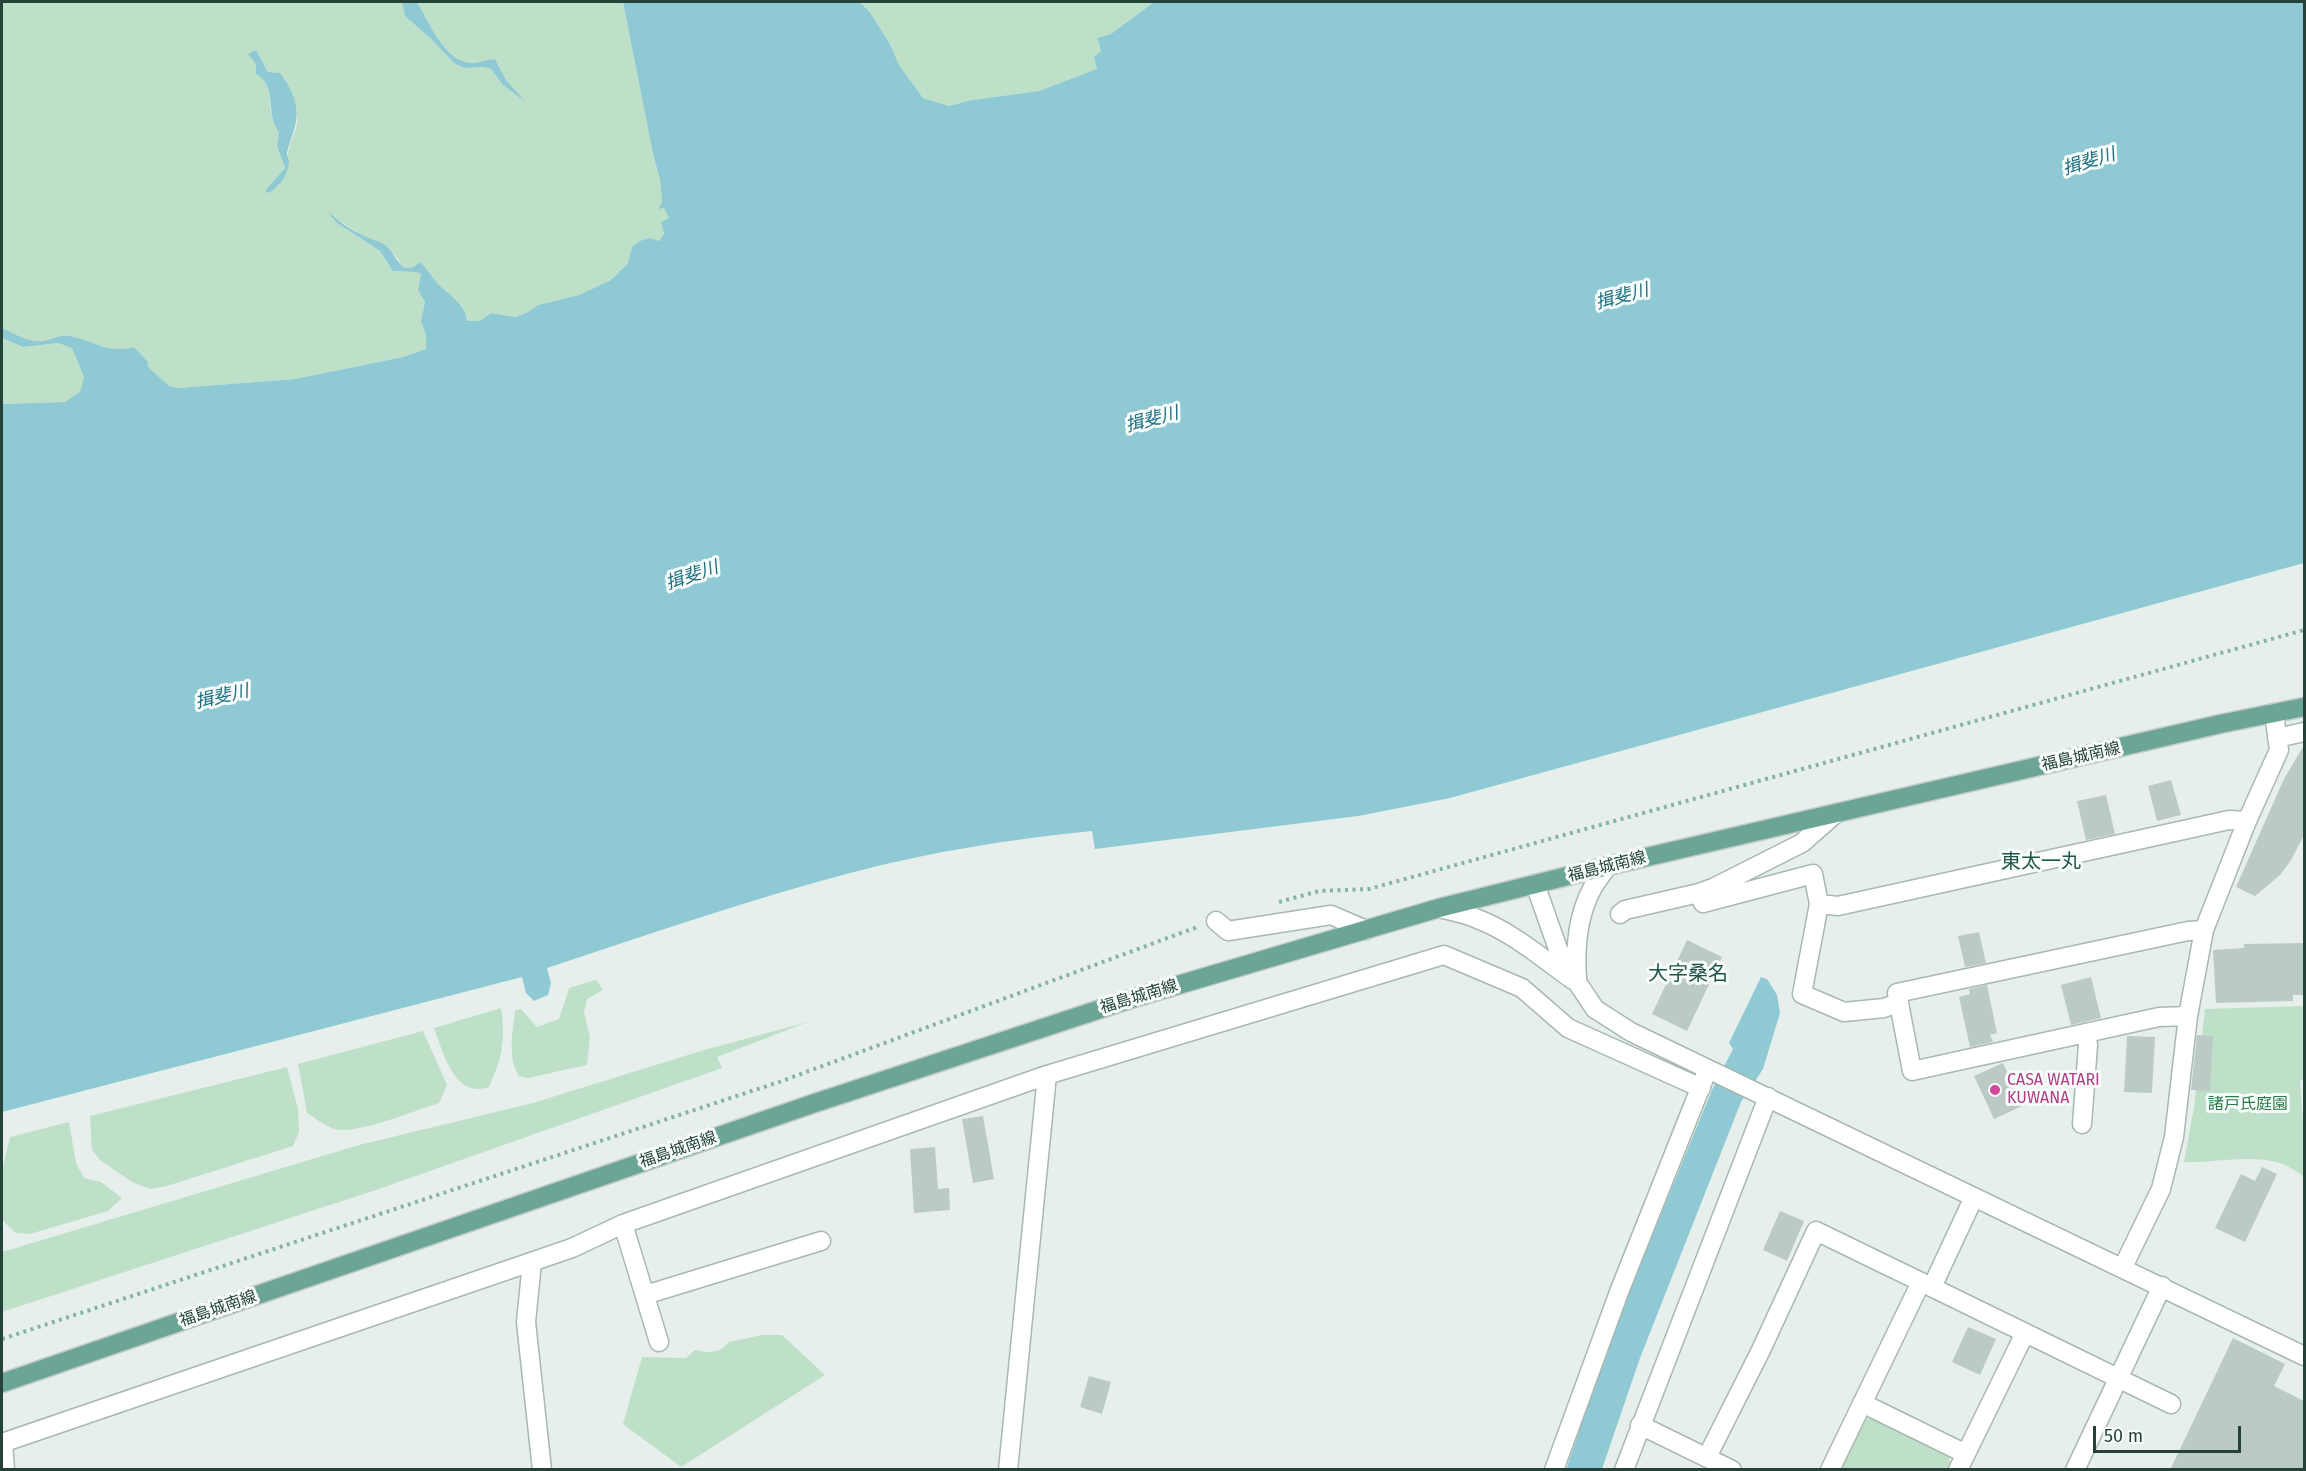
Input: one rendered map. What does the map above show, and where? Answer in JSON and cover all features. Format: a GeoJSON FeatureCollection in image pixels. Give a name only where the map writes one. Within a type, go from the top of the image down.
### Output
{"type":"FeatureCollection","features":[{"type":"Feature","properties":{"kind":"main road","name":"福島城南線"},"geometry":{"type":"LineString","coordinates":[[2,1383],[812,1104],[1134,998],[1439,908],[1608,866],[2220,724],[2304,707]]}},
{"type":"Feature","properties":{"kind":"street"},"geometry":{"type":"LineString","coordinates":[[2123,1267],[2161,1190],[2174,1137],[2188,1016],[2204,930],[2278,750],[2274,713]]}},
{"type":"Feature","properties":{"kind":"street"},"geometry":{"type":"LineString","coordinates":[[2277,738],[2304,732]]}},
{"type":"Feature","properties":{"kind":"street"},"geometry":{"type":"LineString","coordinates":[[1620,914],[1625,910],[1713,888],[1802,843],[1835,814]]}},
{"type":"Feature","properties":{"kind":"street"},"geometry":{"type":"LineString","coordinates":[[1819,903],[1838,906],[2229,820],[2247,821]]}},
{"type":"Feature","properties":{"kind":"street"},"geometry":{"type":"LineString","coordinates":[[1577,982],[1575,959],[1580,926],[1591,890],[1608,866]]}},
{"type":"Feature","properties":{"kind":"street"},"geometry":{"type":"LineString","coordinates":[[1699,893],[1703,903],[1814,874],[1819,903],[1802,994],[1844,1012],[1884,1008],[1899,1002]]}},
{"type":"Feature","properties":{"kind":"street"},"geometry":{"type":"LineString","coordinates":[[1535,885],[1558,949],[1577,982],[1595,1009],[1631,1032],[2304,1356]]}},
{"type":"Feature","properties":{"kind":"street"},"geometry":{"type":"LineString","coordinates":[[1439,908],[1476,918],[1503,932],[1536,952],[1577,982]]}},
{"type":"Feature","properties":{"kind":"street"},"geometry":{"type":"LineString","coordinates":[[1216,921],[1227,931],[1331,915],[1366,930]]}},
{"type":"Feature","properties":{"kind":"street"},"geometry":{"type":"LineString","coordinates":[[2188,1016],[2159,1017],[1912,1071],[1898,993],[2204,930]]}},
{"type":"Feature","properties":{"kind":"street"},"geometry":{"type":"LineString","coordinates":[[5,1470],[2,1443],[572,1248],[623,1224],[1047,1075],[1444,955],[1522,988],[1568,1028],[1701,1088]]}},
{"type":"Feature","properties":{"kind":"street"},"geometry":{"type":"LineString","coordinates":[[2082,1124],[2088,1045],[2086,1033]]}},
{"type":"Feature","properties":{"kind":"street"},"geometry":{"type":"LineString","coordinates":[[1554,1470],[1619,1292],[1701,1088],[1714,1072]]}},
{"type":"Feature","properties":{"kind":"street"},"geometry":{"type":"LineString","coordinates":[[1008,1470],[1047,1075]]}},
{"type":"Feature","properties":{"kind":"street"},"geometry":{"type":"LineString","coordinates":[[1624,1470],[1768,1097]]}},
{"type":"Feature","properties":{"kind":"street"},"geometry":{"type":"LineString","coordinates":[[1830,1470],[1862,1403],[1974,1197]]}},
{"type":"Feature","properties":{"kind":"street"},"geometry":{"type":"LineString","coordinates":[[623,1224],[659,1342]]}},
{"type":"Feature","properties":{"kind":"street"},"geometry":{"type":"LineString","coordinates":[[1707,1457],[1761,1350],[1816,1231],[2171,1404]]}},
{"type":"Feature","properties":{"kind":"street"},"geometry":{"type":"LineString","coordinates":[[645,1295],[821,1241]]}},
{"type":"Feature","properties":{"kind":"street"},"geometry":{"type":"LineString","coordinates":[[532,1262],[526,1322],[543,1470]]}},
{"type":"Feature","properties":{"kind":"street"},"geometry":{"type":"LineString","coordinates":[[2075,1470],[2162,1286]]}},
{"type":"Feature","properties":{"kind":"street"},"geometry":{"type":"LineString","coordinates":[[1862,1403],[1962,1462],[2025,1333]]}},
{"type":"Feature","properties":{"kind":"street"},"geometry":{"type":"LineString","coordinates":[[1640,1425],[1732,1470]]}},
{"type":"Feature","properties":{"kind":"path"},"geometry":{"type":"LineString","coordinates":[[1273,904],[1319,891],[1369,889],[2304,630]]}},
{"type":"Feature","properties":{"kind":"path"},"geometry":{"type":"LineString","coordinates":[[2,1339],[782,1081],[1216,921]]}},
{"type":"Feature","properties":{"kind":"green space"},"geometry":{"type":"Polygon","coordinates":[[[2,2],[403,2],[405,16],[455,64],[465,68],[491,69],[503,85],[523,99],[506,80],[495,59],[472,63],[454,56],[432,29],[417,2],[623,2],[660,180],[662,202],[659,209],[664,208],[669,218],[662,226],[664,234],[659,241],[632,247],[628,263],[611,280],[579,295],[538,305],[516,317],[491,313],[480,321],[467,321],[461,305],[438,285],[420,262],[413,268],[406,268],[385,245],[361,235],[331,215],[337,223],[380,251],[393,271],[422,274],[418,290],[425,302],[421,321],[426,335],[426,349],[403,357],[295,379],[178,388],[169,386],[147,367],[148,362],[134,347],[107,348],[66,336],[32,341],[2,328],[2,2]],[[256,50],[256,74],[267,86],[272,118],[279,132],[277,146],[285,168],[266,191],[278,186],[289,161],[289,147],[297,123],[294,104],[283,78],[280,73],[268,72],[256,50]]]}},
{"type":"Feature","properties":{"kind":"green space"},"geometry":{"type":"Polygon","coordinates":[[[859,2],[1154,2],[1111,34],[1097,38],[1101,52],[1094,57],[1098,69],[1039,91],[972,100],[949,106],[923,98],[899,65],[890,44],[869,11],[859,2]]]}},
{"type":"Feature","properties":{"kind":"green space"},"geometry":{"type":"Polygon","coordinates":[[[2,338],[23,347],[58,343],[72,348],[84,377],[80,392],[66,402],[2,404],[2,338]]]}},
{"type":"Feature","properties":{"kind":"green space"},"geometry":{"type":"Polygon","coordinates":[[[596,980],[603,990],[587,999],[584,1012],[590,1037],[587,1065],[528,1078],[519,1076],[515,1069],[512,1052],[515,1010],[521,1009],[537,1027],[559,1019],[569,988],[596,980]]]}},
{"type":"Feature","properties":{"kind":"green space","name":"諸戸氏庭園"},"geometry":{"type":"Polygon","coordinates":[[[2304,1006],[2304,1079],[2300,1081],[2304,1125],[2304,1176],[2286,1165],[2268,1160],[2184,1162],[2194,1107],[2205,1009],[2304,1006]]]}},
{"type":"Feature","properties":{"kind":"green space"},"geometry":{"type":"Polygon","coordinates":[[[501,1008],[503,1039],[500,1058],[489,1087],[477,1089],[467,1086],[452,1071],[434,1028],[501,1008]]]}},
{"type":"Feature","properties":{"kind":"green space"},"geometry":{"type":"Polygon","coordinates":[[[808,1022],[717,1057],[722,1068],[376,1190],[2,1312],[2,1252],[359,1145],[533,1103],[704,1050],[808,1022]]]}},
{"type":"Feature","properties":{"kind":"green space"},"geometry":{"type":"Polygon","coordinates":[[[423,1031],[447,1085],[439,1103],[372,1125],[345,1130],[328,1126],[307,1113],[298,1064],[423,1031]]]}},
{"type":"Feature","properties":{"kind":"green space"},"geometry":{"type":"Polygon","coordinates":[[[287,1067],[298,1109],[299,1132],[293,1146],[167,1186],[150,1189],[132,1182],[100,1160],[92,1150],[90,1116],[287,1067]]]}},
{"type":"Feature","properties":{"kind":"green space"},"geometry":{"type":"Polygon","coordinates":[[[69,1122],[76,1163],[84,1178],[101,1182],[122,1198],[108,1211],[30,1234],[16,1233],[4,1222],[2,1216],[2,1171],[10,1137],[69,1122]]]}},
{"type":"Feature","properties":{"kind":"green space"},"geometry":{"type":"Polygon","coordinates":[[[762,1335],[782,1335],[825,1375],[681,1467],[623,1424],[642,1357],[686,1358],[695,1350],[714,1352],[722,1349],[729,1342],[762,1335]]]}},
{"type":"Feature","properties":{"kind":"green space"},"geometry":{"type":"Polygon","coordinates":[[[1874,1417],[1947,1451],[1951,1464],[1948,1469],[1840,1470],[1864,1420],[1874,1417]]]}},
{"type":"Feature","properties":{"kind":"water"},"geometry":{"type":"Polygon","coordinates":[[[402,2],[417,2],[438,39],[462,61],[472,63],[495,59],[506,80],[526,102],[503,85],[491,69],[465,68],[455,64],[405,16],[402,2]]]}},
{"type":"Feature","properties":{"kind":"water","name":"揖斐川"},"geometry":{"type":"Polygon","coordinates":[[[623,2],[859,2],[869,11],[890,44],[899,65],[923,98],[949,106],[972,100],[1039,91],[1097,69],[1094,57],[1101,51],[1097,38],[1111,34],[1154,2],[2304,2],[2304,563],[1450,798],[1358,816],[1095,849],[1092,831],[1062,834],[970,847],[880,865],[736,906],[547,968],[551,983],[548,995],[534,1001],[526,993],[522,977],[2,1112],[2,404],[65,402],[80,392],[84,377],[72,348],[58,343],[23,347],[2,338],[2,328],[32,341],[66,336],[108,348],[134,347],[148,362],[148,367],[169,386],[178,388],[295,379],[403,357],[426,349],[426,335],[421,321],[425,302],[418,290],[421,274],[393,271],[380,251],[337,223],[327,211],[353,230],[385,245],[404,267],[411,268],[420,262],[438,284],[461,305],[467,321],[480,321],[491,313],[516,317],[538,305],[579,295],[611,280],[628,263],[632,247],[650,238],[659,241],[664,234],[661,222],[669,218],[664,208],[658,209],[662,202],[660,180],[623,2]]]}},
{"type":"Feature","properties":{"kind":"water"},"geometry":{"type":"Polygon","coordinates":[[[256,50],[268,72],[280,73],[285,79],[292,93],[297,115],[287,153],[289,162],[287,172],[269,193],[265,191],[285,168],[277,146],[279,132],[273,118],[267,86],[256,74],[256,64],[248,54],[256,50]]]}},
{"type":"Feature","properties":{"kind":"water"},"geometry":{"type":"Polygon","coordinates":[[[1761,977],[1767,979],[1777,995],[1780,1013],[1763,1069],[1741,1102],[1640,1358],[1602,1469],[1566,1470],[1610,1339],[1712,1090],[1733,1049],[1729,1043],[1761,977]]]}},
{"type":"Feature","properties":{"kind":"building"},"geometry":{"type":"Polygon","coordinates":[[[2304,745],[2304,835],[2280,875],[2255,896],[2236,887],[2284,779],[2304,745]]]}},
{"type":"Feature","properties":{"kind":"building"},"geometry":{"type":"Polygon","coordinates":[[[2171,780],[2181,815],[2157,821],[2148,786],[2171,780]]]}},
{"type":"Feature","properties":{"kind":"building"},"geometry":{"type":"Polygon","coordinates":[[[2106,795],[2115,834],[2086,840],[2077,801],[2106,795]]]}},
{"type":"Feature","properties":{"kind":"building"},"geometry":{"type":"Polygon","coordinates":[[[1979,932],[1986,963],[1965,967],[1958,936],[1979,932]]]}},
{"type":"Feature","properties":{"kind":"building"},"geometry":{"type":"Polygon","coordinates":[[[1687,940],[1722,957],[1687,1031],[1652,1014],[1687,940]]]}},
{"type":"Feature","properties":{"kind":"building"},"geometry":{"type":"Polygon","coordinates":[[[2304,943],[2304,995],[2293,995],[2293,1001],[2216,1003],[2213,950],[2244,948],[2244,944],[2304,943]]]}},
{"type":"Feature","properties":{"kind":"building"},"geometry":{"type":"Polygon","coordinates":[[[2091,977],[2101,1018],[2071,1025],[2061,985],[2091,977]]]}},
{"type":"Feature","properties":{"kind":"building"},"geometry":{"type":"Polygon","coordinates":[[[1987,985],[1997,1033],[1990,1035],[1993,1042],[1970,1047],[1959,997],[1970,994],[1969,989],[1987,985]]]}},
{"type":"Feature","properties":{"kind":"building"},"geometry":{"type":"Polygon","coordinates":[[[2197,1035],[2213,1036],[2210,1091],[2191,1090],[2197,1035]]]}},
{"type":"Feature","properties":{"kind":"building"},"geometry":{"type":"Polygon","coordinates":[[[2127,1036],[2155,1037],[2152,1093],[2124,1092],[2127,1036]]]}},
{"type":"Feature","properties":{"kind":"building"},"geometry":{"type":"Polygon","coordinates":[[[2003,1063],[2022,1106],[1994,1119],[1974,1076],[2003,1063]]]}},
{"type":"Feature","properties":{"kind":"building"},"geometry":{"type":"Polygon","coordinates":[[[983,1116],[994,1179],[973,1183],[962,1119],[983,1116]]]}},
{"type":"Feature","properties":{"kind":"building"},"geometry":{"type":"Polygon","coordinates":[[[935,1147],[938,1189],[949,1188],[950,1210],[914,1213],[910,1149],[935,1147]]]}},
{"type":"Feature","properties":{"kind":"building"},"geometry":{"type":"Polygon","coordinates":[[[2262,1167],[2277,1174],[2245,1242],[2215,1228],[2241,1174],[2255,1181],[2262,1167]]]}},
{"type":"Feature","properties":{"kind":"building"},"geometry":{"type":"Polygon","coordinates":[[[1780,1211],[1804,1221],[1787,1261],[1763,1250],[1780,1211]]]}},
{"type":"Feature","properties":{"kind":"building"},"geometry":{"type":"Polygon","coordinates":[[[1968,1327],[1996,1339],[1980,1375],[1952,1362],[1968,1327]]]}},
{"type":"Feature","properties":{"kind":"building"},"geometry":{"type":"Polygon","coordinates":[[[2233,1338],[2285,1364],[2274,1386],[2304,1401],[2304,1470],[2170,1470],[2233,1338]]]}},
{"type":"Feature","properties":{"kind":"building"},"geometry":{"type":"Polygon","coordinates":[[[1089,1376],[1111,1382],[1102,1414],[1080,1407],[1089,1376]]]}},
{"type":"Feature","properties":{"kind":"place","name":"CASA WATARI KUWANA"},"geometry":{"type":"Point","coordinates":[1995,1090]}},
{"type":"Feature","properties":{"kind":"district","name":"東太一丸"},"geometry":{"type":"Point","coordinates":[2041,862]}},
{"type":"Feature","properties":{"kind":"district","name":"大字桑名"},"geometry":{"type":"Point","coordinates":[1688,974]}}]}
